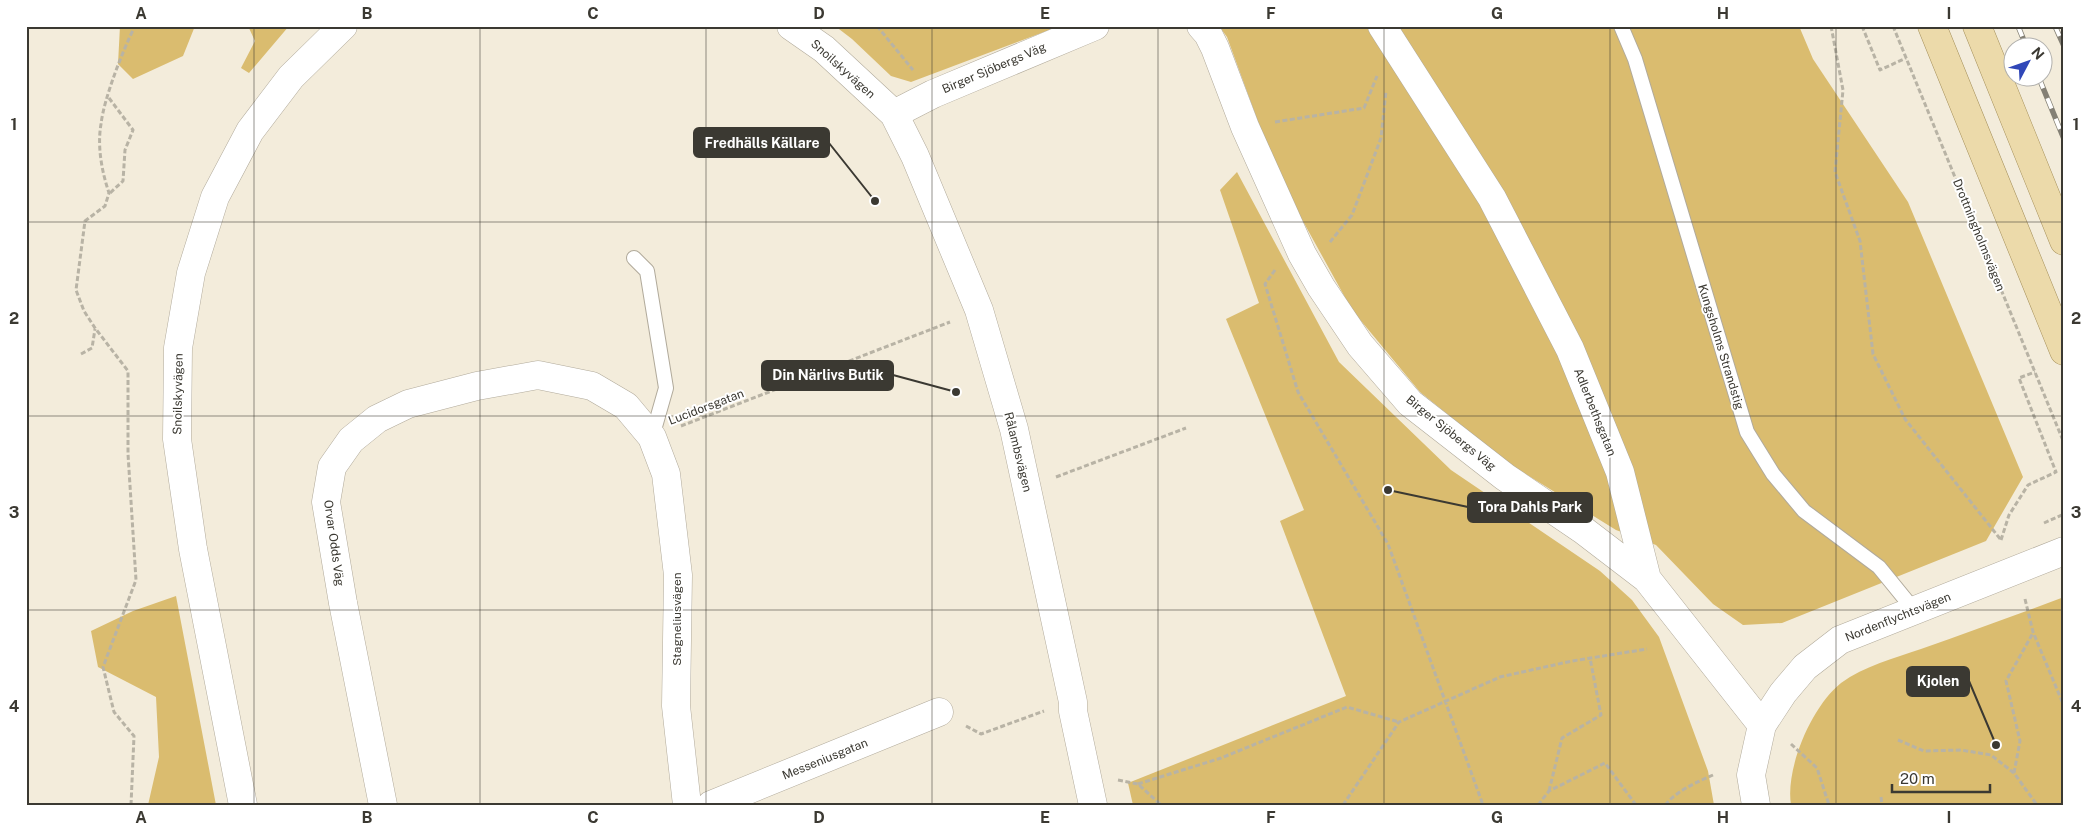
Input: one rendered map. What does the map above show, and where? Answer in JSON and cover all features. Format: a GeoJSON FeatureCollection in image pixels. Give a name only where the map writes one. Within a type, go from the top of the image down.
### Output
{"type":"FeatureCollection","features":[{"type":"Feature","properties":{"kind":"main road"},"geometry":{"type":"LineString","coordinates":[[1932,26],[2064,351]]}},
{"type":"Feature","properties":{"kind":"main road"},"geometry":{"type":"LineString","coordinates":[[1977,26],[2064,241]]}},
{"type":"Feature","properties":{"kind":"street","name":"Snoilskyvägen"},"geometry":{"type":"LineString","coordinates":[[243,805],[192,549],[177,439],[178,348],[191,272],[215,197],[250,131],[291,77],[343,26]]}},
{"type":"Feature","properties":{"kind":"street","name":"Snoilskyvägen"},"geometry":{"type":"LineString","coordinates":[[791,26],[824,49],[894,114]]}},
{"type":"Feature","properties":{"kind":"street","name":"Birger Sjöbergs Väg"},"geometry":{"type":"LineString","coordinates":[[894,114],[933,94],[1095,26]]}},
{"type":"Feature","properties":{"kind":"street","name":"Birger Sjöbergs Väg"},"geometry":{"type":"LineString","coordinates":[[1201,26],[1208,34],[1215,48],[1291,258],[1321,287],[1360,346],[1410,403],[1505,477],[1583,530],[1647,579]]}},
{"type":"Feature","properties":{"kind":"street","name":"Adlerbethsgatan"},"geometry":{"type":"LineString","coordinates":[[1387,33],[1492,198],[1570,349],[1620,472],[1647,579],[1762,725]]}},
{"type":"Feature","properties":{"kind":"street","name":"Rålambsvägen"},"geometry":{"type":"LineString","coordinates":[[894,114],[915,156],[978,310],[1014,430],[1093,805]]}},
{"type":"Feature","properties":{"kind":"street","name":"Orvar Odds Väg"},"geometry":{"type":"LineString","coordinates":[[383,805],[343,604],[326,502],[332,467],[351,440],[377,419],[408,404],[477,386],[538,374],[592,386],[626,406],[652,437]]}},
{"type":"Feature","properties":{"kind":"street","name":"Stagneliusvägen"},"geometry":{"type":"LineString","coordinates":[[652,437],[666,474],[678,575],[676,706],[687,805]]}},
{"type":"Feature","properties":{"kind":"street","name":"Nordenflychtsvägen"},"geometry":{"type":"LineString","coordinates":[[1762,725],[1783,694],[1805,667],[1840,640],[2064,551]]}},
{"type":"Feature","properties":{"kind":"street","name":"Messeniusgatan"},"geometry":{"type":"LineString","coordinates":[[711,805],[939,712]]}},
{"type":"Feature","properties":{"kind":"street"},"geometry":{"type":"LineString","coordinates":[[1756,805],[1752,775],[1762,725]]}},
{"type":"Feature","properties":{"kind":"lane","name":"Kungsholms Strandstig"},"geometry":{"type":"LineString","coordinates":[[1621,26],[1635,59],[1747,432],[1773,474],[1804,511],[1879,567],[1914,610]]}},
{"type":"Feature","properties":{"kind":"lane"},"geometry":{"type":"LineString","coordinates":[[634,258],[648,270],[666,388],[652,437]]}},
{"type":"Feature","properties":{"kind":"path"},"geometry":{"type":"LineString","coordinates":[[109,193],[103,177],[101,125],[108,97],[127,42],[135,26]]}},
{"type":"Feature","properties":{"kind":"path"},"geometry":{"type":"LineString","coordinates":[[877,26],[933,94]]}},
{"type":"Feature","properties":{"kind":"path"},"geometry":{"type":"LineString","coordinates":[[1830,26],[1843,90],[1834,172],[1860,241],[1873,354],[1905,419],[2001,540],[2025,598],[2033,632],[2064,706]]}},
{"type":"Feature","properties":{"kind":"path"},"geometry":{"type":"LineString","coordinates":[[1862,26],[1880,70],[1906,58]]}},
{"type":"Feature","properties":{"kind":"path","name":"Drottningholmsvägen"},"geometry":{"type":"LineString","coordinates":[[1892,26],[2064,444]]}},
{"type":"Feature","properties":{"kind":"path"},"geometry":{"type":"LineString","coordinates":[[1245,127],[1364,108],[1387,33]]}},
{"type":"Feature","properties":{"kind":"path"},"geometry":{"type":"LineString","coordinates":[[1386,89],[1381,138],[1352,215],[1326,246],[1291,258],[1265,284],[1298,392],[1388,544],[1483,805]]}},
{"type":"Feature","properties":{"kind":"path"},"geometry":{"type":"LineString","coordinates":[[108,97],[133,130],[125,150],[124,181],[109,193],[105,206],[85,221],[76,290],[84,311],[95,328],[128,370],[128,454],[136,580],[103,667],[114,712],[134,736],[131,805]]}},
{"type":"Feature","properties":{"kind":"path","name":"Lucidorsgatan"},"geometry":{"type":"LineString","coordinates":[[652,437],[939,326]]}},
{"type":"Feature","properties":{"kind":"path"},"geometry":{"type":"LineString","coordinates":[[81,354],[92,348],[95,328]]}},
{"type":"Feature","properties":{"kind":"path"},"geometry":{"type":"LineString","coordinates":[[2001,540],[2009,515],[2028,485],[2056,472],[2020,378],[2035,372]]}},
{"type":"Feature","properties":{"kind":"path"},"geometry":{"type":"LineString","coordinates":[[1086,465],[1186,428]]}},
{"type":"Feature","properties":{"kind":"path"},"geometry":{"type":"LineString","coordinates":[[2014,773],[2020,741],[2006,681],[2033,632]]}},
{"type":"Feature","properties":{"kind":"path"},"geometry":{"type":"LineString","coordinates":[[1343,805],[1398,722],[1500,677],[1590,658],[1647,649]]}},
{"type":"Feature","properties":{"kind":"path"},"geometry":{"type":"LineString","coordinates":[[1538,805],[1549,791],[1562,738],[1601,714],[1590,658]]}},
{"type":"Feature","properties":{"kind":"path"},"geometry":{"type":"LineString","coordinates":[[1087,774],[1138,784],[1221,758],[1347,707],[1398,722]]}},
{"type":"Feature","properties":{"kind":"path"},"geometry":{"type":"LineString","coordinates":[[981,734],[1023,717]]}},
{"type":"Feature","properties":{"kind":"path"},"geometry":{"type":"LineString","coordinates":[[1898,740],[1924,751],[1961,750],[1991,755],[2014,773],[2037,805]]}},
{"type":"Feature","properties":{"kind":"path"},"geometry":{"type":"LineString","coordinates":[[1791,744],[1816,768],[1828,805]]}},
{"type":"Feature","properties":{"kind":"path"},"geometry":{"type":"LineString","coordinates":[[1549,791],[1605,763],[1636,805]]}},
{"type":"Feature","properties":{"kind":"path"},"geometry":{"type":"LineString","coordinates":[[1665,805],[1671,797],[1691,784],[1713,775]]}},
{"type":"Feature","properties":{"kind":"path"},"geometry":{"type":"LineString","coordinates":[[1138,784],[1162,805]]}},
{"type":"Feature","properties":{"kind":"path"},"geometry":{"type":"LineString","coordinates":[[1881,798],[1882,805]]}},
{"type":"Feature","properties":{"kind":"shaded area"},"geometry":{"type":"Polygon","coordinates":[[[120,26],[195,26],[183,56],[133,79],[118,64],[120,26]]]}},
{"type":"Feature","properties":{"kind":"shaded area"},"geometry":{"type":"Polygon","coordinates":[[[248,26],[289,26],[249,73],[241,68],[255,41],[248,26]]]}},
{"type":"Feature","properties":{"kind":"shaded area"},"geometry":{"type":"Polygon","coordinates":[[[835,26],[1060,26],[911,82],[891,76],[852,39],[835,26]]]}},
{"type":"Feature","properties":{"kind":"shaded area"},"geometry":{"type":"Polygon","coordinates":[[[1219,26],[1799,26],[1813,59],[1908,202],[2023,477],[1986,541],[1782,623],[1743,625],[1713,604],[1656,545],[1616,530],[1508,463],[1420,392],[1352,310],[1278,176],[1227,37],[1219,26]]]}},
{"type":"Feature","properties":{"kind":"shaded area"},"geometry":{"type":"Polygon","coordinates":[[[1237,172],[1339,362],[1451,470],[1600,571],[1632,600],[1659,637],[1708,771],[1714,805],[1133,805],[1128,783],[1346,696],[1280,521],[1304,510],[1226,319],[1259,303],[1220,190],[1237,172]]]}},
{"type":"Feature","properties":{"kind":"shaded area"},"geometry":{"type":"Polygon","coordinates":[[[176,596],[216,805],[148,805],[159,757],[156,697],[98,667],[91,631],[133,611],[176,596]]]}},
{"type":"Feature","properties":{"kind":"shaded area"},"geometry":{"type":"Polygon","coordinates":[[[2064,597],[2064,805],[1791,805],[1792,774],[1803,739],[1820,707],[1830,693],[1841,683],[1880,663],[2064,597]]]}},
{"type":"Feature","properties":{"kind":"railway"},"geometry":{"type":"LineString","coordinates":[[2018,26],[2023,38]]}},
{"type":"Feature","properties":{"kind":"railway"},"geometry":{"type":"LineString","coordinates":[[2055,26],[2064,46]]}},
{"type":"Feature","properties":{"kind":"railway"},"geometry":{"type":"LineString","coordinates":[[2043,88],[2064,139]]}},
{"type":"Feature","properties":{"kind":"place","name":"Fredhälls Källare"},"geometry":{"type":"Point","coordinates":[875,201]}},
{"type":"Feature","properties":{"kind":"place","name":"Din Närlivs Butik"},"geometry":{"type":"Point","coordinates":[956,392]}},
{"type":"Feature","properties":{"kind":"place","name":"Tora Dahls Park"},"geometry":{"type":"Point","coordinates":[1388,490]}},
{"type":"Feature","properties":{"kind":"place","name":"Kjolen"},"geometry":{"type":"Point","coordinates":[1996,745]}}]}
